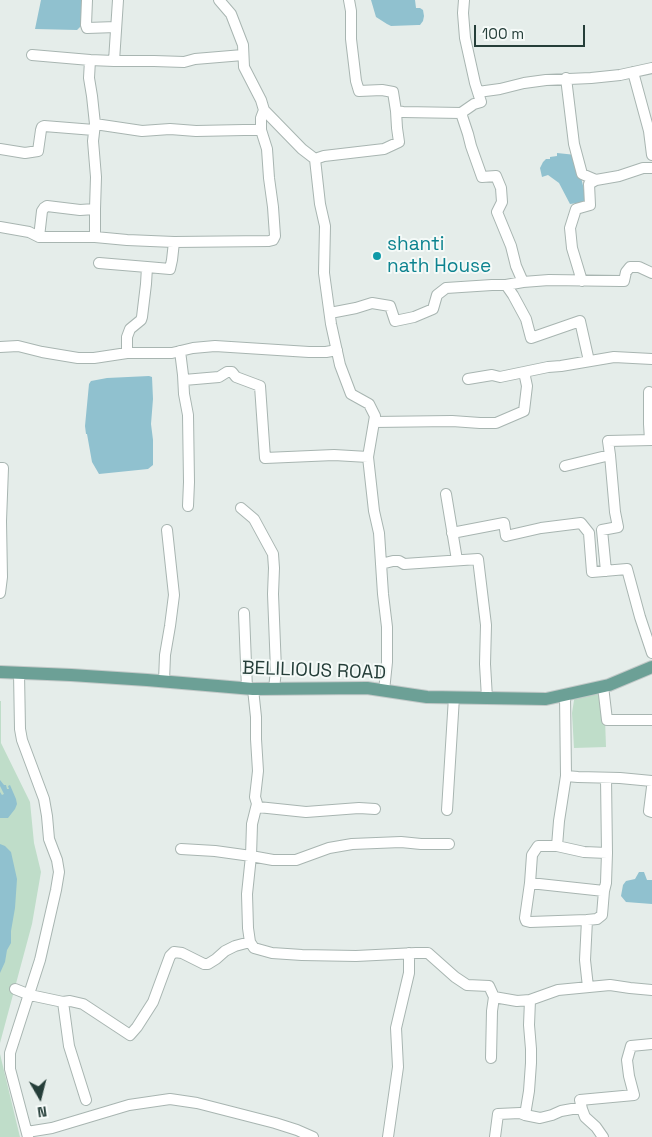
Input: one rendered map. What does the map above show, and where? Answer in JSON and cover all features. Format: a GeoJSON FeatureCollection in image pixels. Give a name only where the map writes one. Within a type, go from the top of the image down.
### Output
{"type":"FeatureCollection","features":[{"type":"Feature","properties":{"kind":"main road","name":"BELILIOUS ROAD"},"geometry":{"type":"LineString","coordinates":[[0,672],[71,674],[250,689],[367,688],[427,697],[546,699],[609,685],[652,667]]}},
{"type":"Feature","properties":{"kind":"street"},"geometry":{"type":"LineString","coordinates":[[87,0],[87,28],[116,27]]}},
{"type":"Feature","properties":{"kind":"street"},"geometry":{"type":"LineString","coordinates":[[114,62],[118,0]]}},
{"type":"Feature","properties":{"kind":"street"},"geometry":{"type":"LineString","coordinates":[[219,0],[231,14],[243,45],[244,68],[261,100],[264,110],[302,149],[315,159],[320,204],[325,226],[324,273],[340,365],[351,394],[369,404],[375,416],[368,457],[374,512],[379,533],[387,627],[387,662],[384,691]]}},
{"type":"Feature","properties":{"kind":"street"},"geometry":{"type":"LineString","coordinates":[[315,159],[324,156],[384,149],[399,142],[392,92],[382,90],[359,91],[351,38],[349,0]]}},
{"type":"Feature","properties":{"kind":"street"},"geometry":{"type":"LineString","coordinates":[[396,111],[461,113],[474,104],[481,102],[465,38],[464,0]]}},
{"type":"Feature","properties":{"kind":"street"},"geometry":{"type":"LineString","coordinates":[[32,55],[114,62],[184,62],[195,59],[244,55]]}},
{"type":"Feature","properties":{"kind":"street"},"geometry":{"type":"LineString","coordinates":[[90,60],[88,78],[95,127],[93,140],[96,177],[95,237]]}},
{"type":"Feature","properties":{"kind":"street"},"geometry":{"type":"LineString","coordinates":[[478,92],[524,83],[566,78],[591,78],[652,68]]}},
{"type":"Feature","properties":{"kind":"street"},"geometry":{"type":"LineString","coordinates":[[633,72],[649,131],[652,155]]}},
{"type":"Feature","properties":{"kind":"street"},"geometry":{"type":"LineString","coordinates":[[566,78],[574,144],[582,174],[596,180]]}},
{"type":"Feature","properties":{"kind":"street"},"geometry":{"type":"LineString","coordinates":[[0,228],[29,232],[39,237],[95,237],[174,242],[260,242],[273,240],[275,236],[267,149],[261,130],[261,118],[264,110]]}},
{"type":"Feature","properties":{"kind":"street"},"geometry":{"type":"LineString","coordinates":[[461,113],[482,176],[496,176],[502,202],[497,212],[523,282]]}},
{"type":"Feature","properties":{"kind":"street"},"geometry":{"type":"LineString","coordinates":[[0,149],[25,153],[38,151],[40,130],[44,126],[95,127],[142,131],[170,129],[261,130]]}},
{"type":"Feature","properties":{"kind":"street"},"geometry":{"type":"LineString","coordinates":[[582,281],[572,248],[570,228],[576,209],[590,205],[589,184],[596,180],[619,176],[643,168],[652,168]]}},
{"type":"Feature","properties":{"kind":"street"},"geometry":{"type":"LineString","coordinates":[[39,237],[42,211],[47,206],[80,210],[95,209]]}},
{"type":"Feature","properties":{"kind":"street"},"geometry":{"type":"LineString","coordinates":[[100,263],[170,269],[174,242]]}},
{"type":"Feature","properties":{"kind":"street"},"geometry":{"type":"LineString","coordinates":[[128,353],[127,337],[130,329],[142,317],[146,267]]}},
{"type":"Feature","properties":{"kind":"street"},"geometry":{"type":"LineString","coordinates":[[330,313],[372,303],[390,306],[395,321],[414,317],[433,309],[437,295],[446,288],[506,285],[523,282],[624,281],[626,272],[630,267],[639,267],[652,274]]}},
{"type":"Feature","properties":{"kind":"street"},"geometry":{"type":"LineString","coordinates":[[506,285],[526,320],[531,338],[580,321],[589,361]]}},
{"type":"Feature","properties":{"kind":"street"},"geometry":{"type":"LineString","coordinates":[[0,346],[18,346],[78,358],[94,358],[128,353],[172,353],[215,346],[309,352],[337,350]]}},
{"type":"Feature","properties":{"kind":"street"},"geometry":{"type":"LineString","coordinates":[[180,351],[188,415],[188,506]]}},
{"type":"Feature","properties":{"kind":"street"},"geometry":{"type":"LineString","coordinates":[[468,379],[492,375],[500,377],[548,367],[614,357],[652,359]]}},
{"type":"Feature","properties":{"kind":"street"},"geometry":{"type":"LineString","coordinates":[[184,380],[219,377],[227,372],[232,372],[236,377],[260,386],[265,458],[334,455],[368,457]]}},
{"type":"Feature","properties":{"kind":"street"},"geometry":{"type":"LineString","coordinates":[[374,422],[452,421],[496,423],[524,411],[528,386],[524,372]]}},
{"type":"Feature","properties":{"kind":"street"},"geometry":{"type":"LineString","coordinates":[[606,571],[602,530],[618,527],[608,441],[651,440],[649,392]]}},
{"type":"Feature","properties":{"kind":"street"},"geometry":{"type":"LineString","coordinates":[[565,466],[610,456]]}},
{"type":"Feature","properties":{"kind":"street"},"geometry":{"type":"LineString","coordinates":[[0,468],[3,468],[1,520],[2,577],[0,593]]}},
{"type":"Feature","properties":{"kind":"street"},"geometry":{"type":"LineString","coordinates":[[446,494],[457,560]]}},
{"type":"Feature","properties":{"kind":"street"},"geometry":{"type":"LineString","coordinates":[[240,508],[254,519],[273,554],[276,670],[274,689]]}},
{"type":"Feature","properties":{"kind":"street"},"geometry":{"type":"LineString","coordinates":[[452,533],[504,523],[506,536],[541,528],[580,523],[589,533],[592,572],[627,570],[652,653]]}},
{"type":"Feature","properties":{"kind":"street"},"geometry":{"type":"LineString","coordinates":[[164,681],[164,655],[174,595],[167,530]]}},
{"type":"Feature","properties":{"kind":"street"},"geometry":{"type":"LineString","coordinates":[[381,564],[394,561],[404,564],[478,559],[486,625],[485,664],[487,698]]}},
{"type":"Feature","properties":{"kind":"street"},"geometry":{"type":"LineString","coordinates":[[244,613],[250,689],[256,717],[258,771],[255,797],[257,804],[252,824],[247,894],[250,942],[254,948],[272,953],[356,956],[408,953],[428,954],[466,985],[489,986],[494,996],[491,1058]]}},
{"type":"Feature","properties":{"kind":"street"},"geometry":{"type":"LineString","coordinates":[[19,673],[20,729],[22,740],[44,799],[50,839],[59,872],[40,960],[9,1061],[27,1134],[129,1105],[170,1099],[197,1103],[275,1123],[313,1137]]}},
{"type":"Feature","properties":{"kind":"street"},"geometry":{"type":"LineString","coordinates":[[602,686],[608,720],[652,720]]}},
{"type":"Feature","properties":{"kind":"street"},"geometry":{"type":"LineString","coordinates":[[557,846],[566,776],[565,695]]}},
{"type":"Feature","properties":{"kind":"street"},"geometry":{"type":"LineString","coordinates":[[447,810],[454,697]]}},
{"type":"Feature","properties":{"kind":"street"},"geometry":{"type":"LineString","coordinates":[[566,776],[652,781]]}},
{"type":"Feature","properties":{"kind":"street"},"geometry":{"type":"LineString","coordinates":[[606,778],[607,853],[602,915],[597,919],[587,920],[526,921],[532,855],[538,846],[557,846],[584,852],[607,853]]}},
{"type":"Feature","properties":{"kind":"street"},"geometry":{"type":"LineString","coordinates":[[652,787],[649,811],[652,812]]}},
{"type":"Feature","properties":{"kind":"street"},"geometry":{"type":"LineString","coordinates":[[257,804],[258,807],[306,812],[375,808]]}},
{"type":"Feature","properties":{"kind":"street"},"geometry":{"type":"LineString","coordinates":[[181,849],[215,851],[274,860],[296,860],[329,848],[352,844],[401,842],[449,844]]}},
{"type":"Feature","properties":{"kind":"street"},"geometry":{"type":"LineString","coordinates":[[530,883],[604,890]]}},
{"type":"Feature","properties":{"kind":"street"},"geometry":{"type":"LineString","coordinates":[[587,920],[585,960],[588,987]]}},
{"type":"Feature","properties":{"kind":"street"},"geometry":{"type":"LineString","coordinates":[[15,989],[30,995],[83,1004],[130,1035],[152,1002],[170,956],[174,952],[182,953],[204,964],[208,964],[225,951],[250,942]]}},
{"type":"Feature","properties":{"kind":"street"},"geometry":{"type":"LineString","coordinates":[[388,1137],[398,1067],[396,1028],[409,973],[408,953]]}},
{"type":"Feature","properties":{"kind":"street"},"geometry":{"type":"LineString","coordinates":[[494,996],[517,1001],[530,1000],[558,990],[610,985],[652,990]]}},
{"type":"Feature","properties":{"kind":"street"},"geometry":{"type":"LineString","coordinates":[[525,1116],[531,1063],[530,1000]]}},
{"type":"Feature","properties":{"kind":"street"},"geometry":{"type":"LineString","coordinates":[[63,1002],[69,1046],[86,1100]]}},
{"type":"Feature","properties":{"kind":"street"},"geometry":{"type":"LineString","coordinates":[[603,1137],[585,1117],[580,1100],[634,1095],[627,1060],[631,1046],[652,1044]]}},
{"type":"Feature","properties":{"kind":"street"},"geometry":{"type":"LineString","coordinates":[[495,1137],[498,1114],[520,1113],[525,1116],[540,1118],[572,1109],[582,1109]]}},
{"type":"Feature","properties":{"kind":"green space"},"geometry":{"type":"Polygon","coordinates":[[[604,690],[606,747],[574,748],[572,713],[575,694],[604,690]]]}},
{"type":"Feature","properties":{"kind":"green space"},"geometry":{"type":"Polygon","coordinates":[[[0,701],[1,743],[30,802],[34,843],[41,872],[32,924],[0,1043],[0,701]]]}},
{"type":"Feature","properties":{"kind":"green space"},"geometry":{"type":"Polygon","coordinates":[[[0,1054],[19,1133],[20,1137],[0,1137],[0,1054]]]}},
{"type":"Feature","properties":{"kind":"water"},"geometry":{"type":"Polygon","coordinates":[[[41,0],[87,0],[83,24],[77,30],[35,29],[41,0]]]}},
{"type":"Feature","properties":{"kind":"water"},"geometry":{"type":"Polygon","coordinates":[[[371,0],[415,0],[416,8],[423,10],[423,21],[420,25],[391,26],[376,17],[371,0]]]}},
{"type":"Feature","properties":{"kind":"water"},"geometry":{"type":"Polygon","coordinates":[[[557,153],[576,155],[586,199],[585,202],[570,204],[559,183],[548,175],[542,177],[540,168],[543,162],[546,159],[550,159],[550,157],[557,156],[557,153]]]}},
{"type":"Feature","properties":{"kind":"water"},"geometry":{"type":"Polygon","coordinates":[[[152,377],[153,399],[151,424],[153,465],[148,469],[99,474],[92,462],[85,426],[89,384],[91,381],[107,378],[152,377]]]}},
{"type":"Feature","properties":{"kind":"water"},"geometry":{"type":"Polygon","coordinates":[[[0,780],[6,785],[7,789],[9,789],[8,786],[10,785],[16,799],[15,809],[8,818],[0,818],[0,792],[2,795],[4,794],[0,786],[0,780]]]}},
{"type":"Feature","properties":{"kind":"water"},"geometry":{"type":"Polygon","coordinates":[[[0,844],[11,852],[17,879],[11,943],[0,973],[0,844]]]}},
{"type":"Feature","properties":{"kind":"water"},"geometry":{"type":"Polygon","coordinates":[[[639,872],[644,872],[647,880],[652,880],[652,904],[626,902],[621,896],[623,885],[626,881],[635,879],[639,872]]]}},
{"type":"Feature","properties":{"kind":"place","name":"shanti nath House"},"geometry":{"type":"Point","coordinates":[377,256]}}]}
